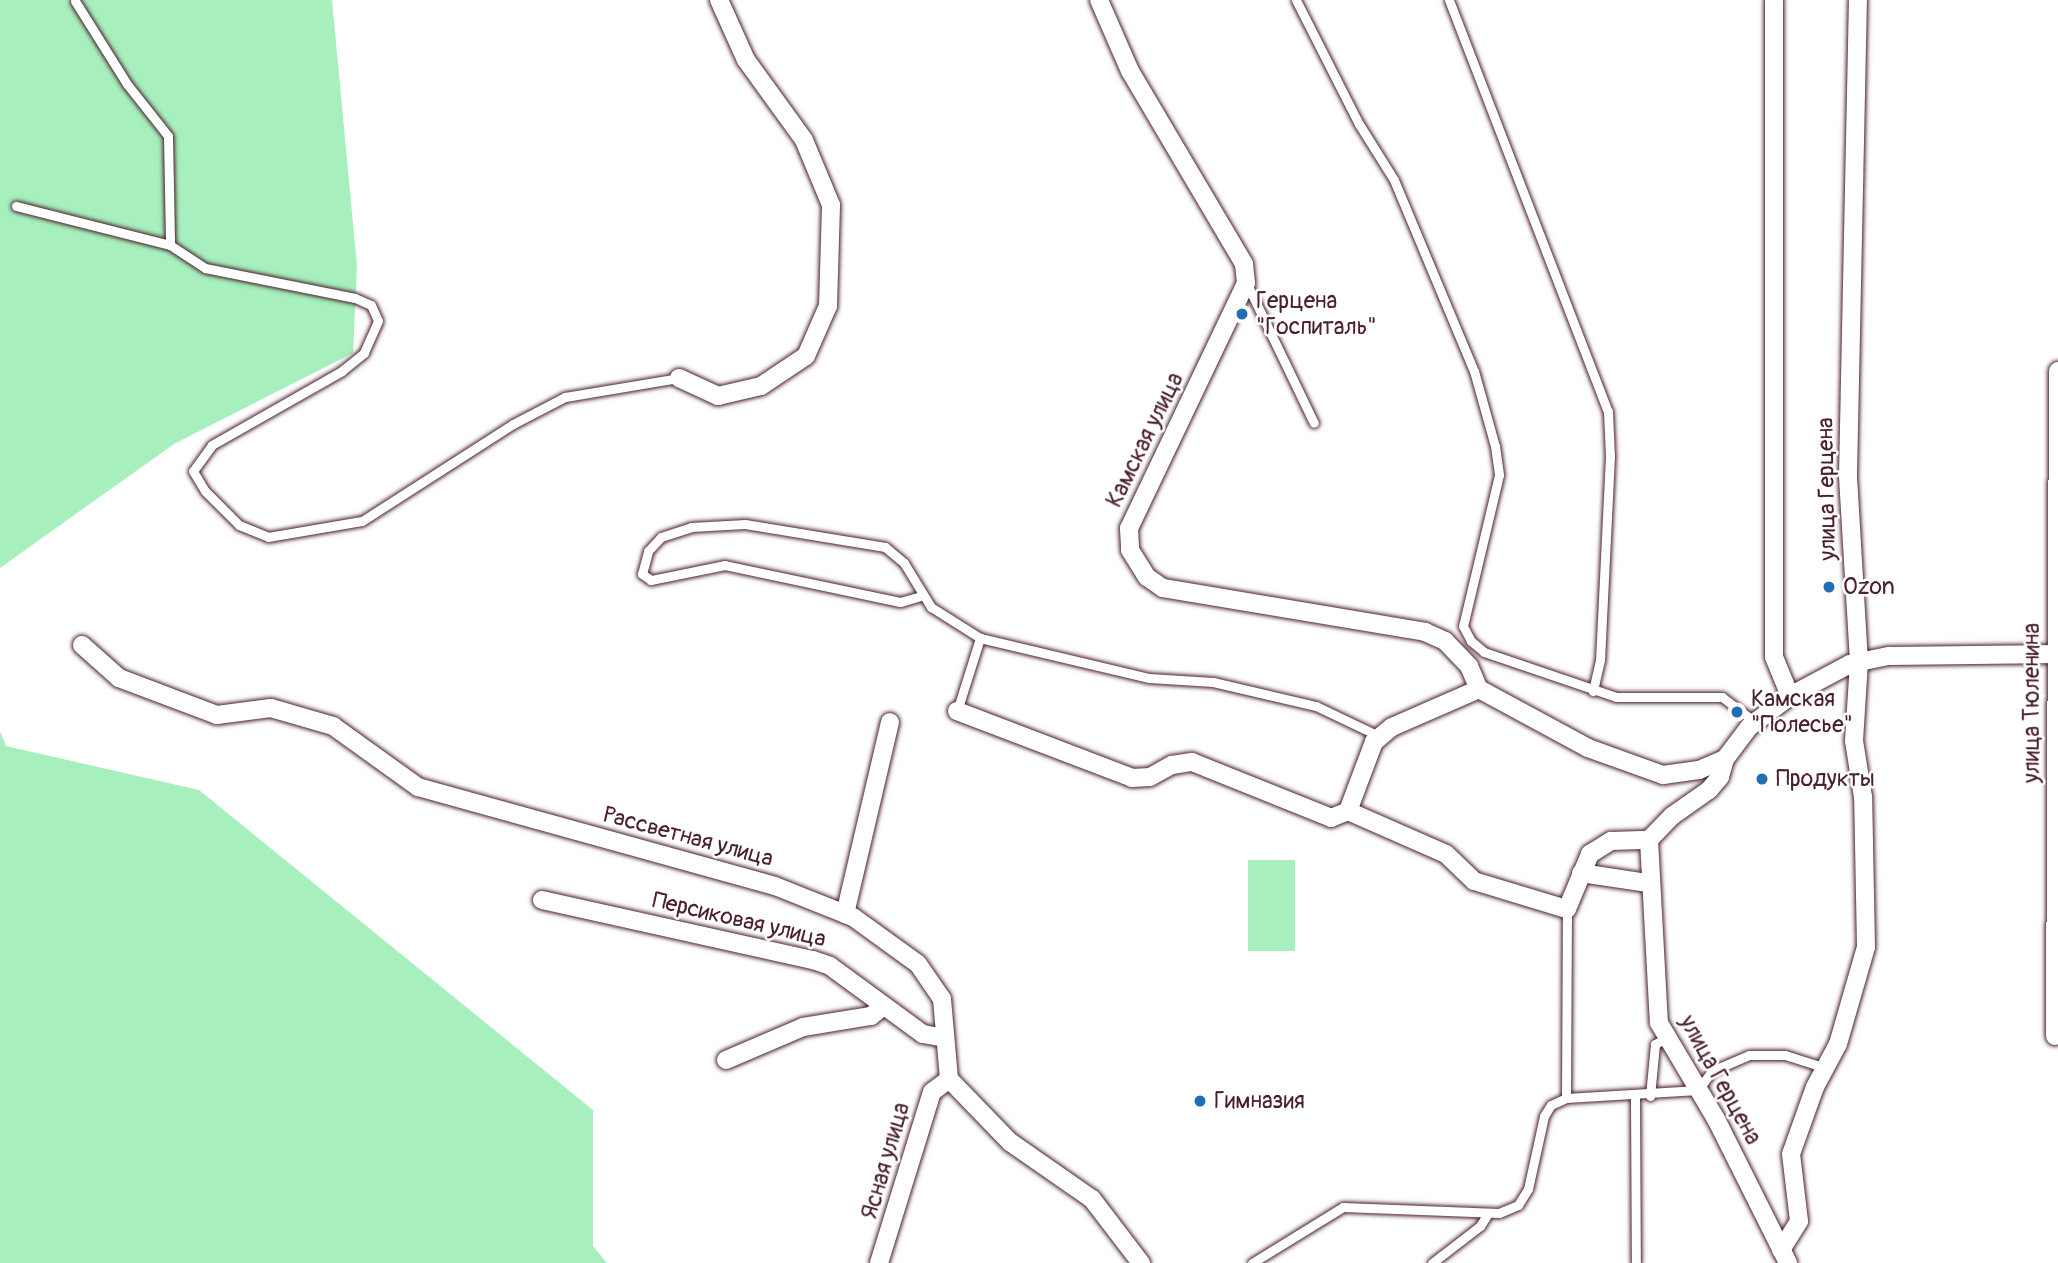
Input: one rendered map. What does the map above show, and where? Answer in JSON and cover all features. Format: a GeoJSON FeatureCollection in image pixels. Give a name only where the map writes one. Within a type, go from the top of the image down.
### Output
{"type":"FeatureCollection","features":[{"type":"Feature","properties":{"kind":"street"},"geometry":{"type":"LineString","coordinates":[[679,378],[718,397],[761,386],[806,355],[828,306],[831,205],[804,140],[746,60],[719,0]]}},
{"type":"Feature","properties":{"kind":"street"},"geometry":{"type":"LineString","coordinates":[[1099,0],[1130,71],[1244,264],[1246,283]]}},
{"type":"Feature","properties":{"kind":"street"},"geometry":{"type":"LineString","coordinates":[[1774,0],[1774,657],[1790,696]]}},
{"type":"Feature","properties":{"kind":"street","name":"улица Герцена"},"geometry":{"type":"LineString","coordinates":[[1780,1259],[1799,1220],[1791,1154],[1838,1044],[1866,947],[1863,797],[1854,741],[1859,662],[1847,475],[1858,133],[1858,0]]}},
{"type":"Feature","properties":{"kind":"street","name":"Камская улица"},"geometry":{"type":"LineString","coordinates":[[1246,283],[1129,528],[1130,550],[1138,566],[1163,587],[1425,632],[1445,641],[1469,666],[1479,689]]}},
{"type":"Feature","properties":{"kind":"street","name":"улица Тюленина"},"geometry":{"type":"LineString","coordinates":[[2055,1036],[2058,371]]}},
{"type":"Feature","properties":{"kind":"street","name":"Рассветная улица"},"geometry":{"type":"LineString","coordinates":[[82,645],[119,678],[217,715],[271,708],[333,726],[418,788],[775,886],[845,914],[918,964],[942,999],[949,1079]]}},
{"type":"Feature","properties":{"kind":"street"},"geometry":{"type":"LineString","coordinates":[[957,711],[1132,778],[1150,777],[1172,765],[1192,762],[1331,818],[1348,811],[1446,854],[1475,881],[1567,909],[1590,854],[1611,841],[1649,840],[1672,816],[1709,790],[1720,777],[1725,759],[1755,722],[1790,696],[1859,662],[1889,656],[2057,654]]}},
{"type":"Feature","properties":{"kind":"street"},"geometry":{"type":"LineString","coordinates":[[1348,811],[1374,742],[1392,727],[1479,689],[1588,748],[1645,771],[1663,775],[1699,770],[1725,759]]}},
{"type":"Feature","properties":{"kind":"street"},"geometry":{"type":"LineString","coordinates":[[845,914],[890,722]]}},
{"type":"Feature","properties":{"kind":"street","name":"улица Герцена"},"geometry":{"type":"LineString","coordinates":[[1649,840],[1648,883],[1659,1023],[1665,1039],[1698,1090],[1780,1259]]}},
{"type":"Feature","properties":{"kind":"street"},"geometry":{"type":"LineString","coordinates":[[1581,873],[1648,883]]}},
{"type":"Feature","properties":{"kind":"street","name":"Персиковая улица"},"geometry":{"type":"LineString","coordinates":[[542,900],[813,960],[830,966],[922,1034],[945,1038]]}},
{"type":"Feature","properties":{"kind":"street"},"geometry":{"type":"LineString","coordinates":[[726,1060],[803,1027],[871,1016],[882,1007]]}},
{"type":"Feature","properties":{"kind":"street"},"geometry":{"type":"LineString","coordinates":[[949,1079],[1010,1142],[1092,1199],[1141,1263]]}},
{"type":"Feature","properties":{"kind":"street","name":"Ясная улица"},"geometry":{"type":"LineString","coordinates":[[879,1263],[932,1092],[949,1079]]}},
{"type":"Feature","properties":{"kind":"lane"},"geometry":{"type":"LineString","coordinates":[[1296,0],[1359,124],[1394,180],[1475,371],[1495,446],[1499,475],[1464,626],[1484,652],[1593,691],[1616,697],[1722,697],[1755,722]]}},
{"type":"Feature","properties":{"kind":"lane"},"geometry":{"type":"LineString","coordinates":[[1449,0],[1608,411],[1610,456],[1600,660],[1593,691]]}},
{"type":"Feature","properties":{"kind":"lane"},"geometry":{"type":"LineString","coordinates":[[75,1],[127,84],[168,136],[170,245]]}},
{"type":"Feature","properties":{"kind":"lane"},"geometry":{"type":"LineString","coordinates":[[16,206],[170,245],[205,268],[355,298],[371,305],[379,321],[364,354],[342,371],[212,445],[193,471],[205,491],[239,525],[268,537],[362,521],[513,424],[565,397],[679,378]]}},
{"type":"Feature","properties":{"kind":"lane"},"geometry":{"type":"LineString","coordinates":[[1246,283],[1314,423]]}},
{"type":"Feature","properties":{"kind":"lane"},"geometry":{"type":"LineString","coordinates":[[921,596],[900,602],[725,565],[651,580],[642,574],[648,551],[661,537],[691,527],[744,524],[886,547],[904,563],[921,596],[950,622],[980,638],[1149,678],[1213,682],[1316,706],[1381,737]]}},
{"type":"Feature","properties":{"kind":"lane"},"geometry":{"type":"LineString","coordinates":[[957,711],[980,638]]}},
{"type":"Feature","properties":{"kind":"lane"},"geometry":{"type":"LineString","coordinates":[[1566,1098],[1567,909]]}},
{"type":"Feature","properties":{"kind":"lane"},"geometry":{"type":"LineString","coordinates":[[1650,1096],[1655,1044],[1665,1039]]}},
{"type":"Feature","properties":{"kind":"lane"},"geometry":{"type":"LineString","coordinates":[[1252,1263],[1343,1207],[1488,1213],[1518,1205],[1528,1189],[1544,1116],[1551,1105],[1566,1098],[1635,1097],[1698,1090],[1712,1071],[1749,1055],[1785,1055],[1826,1068]]}},
{"type":"Feature","properties":{"kind":"lane"},"geometry":{"type":"LineString","coordinates":[[1635,1097],[1636,1263]]}},
{"type":"Feature","properties":{"kind":"lane"},"geometry":{"type":"LineString","coordinates":[[1432,1263],[1480,1226],[1488,1213]]}},
{"type":"Feature","properties":{"kind":"green space"},"geometry":{"type":"Polygon","coordinates":[[[0,0],[332,0],[357,266],[353,353],[174,444],[0,568],[0,0]]]}},
{"type":"Feature","properties":{"kind":"green space"},"geometry":{"type":"Polygon","coordinates":[[[0,731],[6,746],[199,790],[593,1110],[593,1246],[607,1263],[0,1263],[0,731]]]}},
{"type":"Feature","properties":{"kind":"green space"},"geometry":{"type":"Polygon","coordinates":[[[1248,860],[1295,860],[1295,951],[1248,951],[1248,860]]]}},
{"type":"Feature","properties":{"kind":"place","name":"Герцена \"Госпиталь\""},"geometry":{"type":"Point","coordinates":[1242,314]}},
{"type":"Feature","properties":{"kind":"place","name":"Ozon"},"geometry":{"type":"Point","coordinates":[1829,587]}},
{"type":"Feature","properties":{"kind":"place","name":"Камская \"Полесье\""},"geometry":{"type":"Point","coordinates":[1737,712]}},
{"type":"Feature","properties":{"kind":"place","name":"Продукты"},"geometry":{"type":"Point","coordinates":[1762,779]}},
{"type":"Feature","properties":{"kind":"place","name":"Гимназия"},"geometry":{"type":"Point","coordinates":[1200,1101]}}]}
